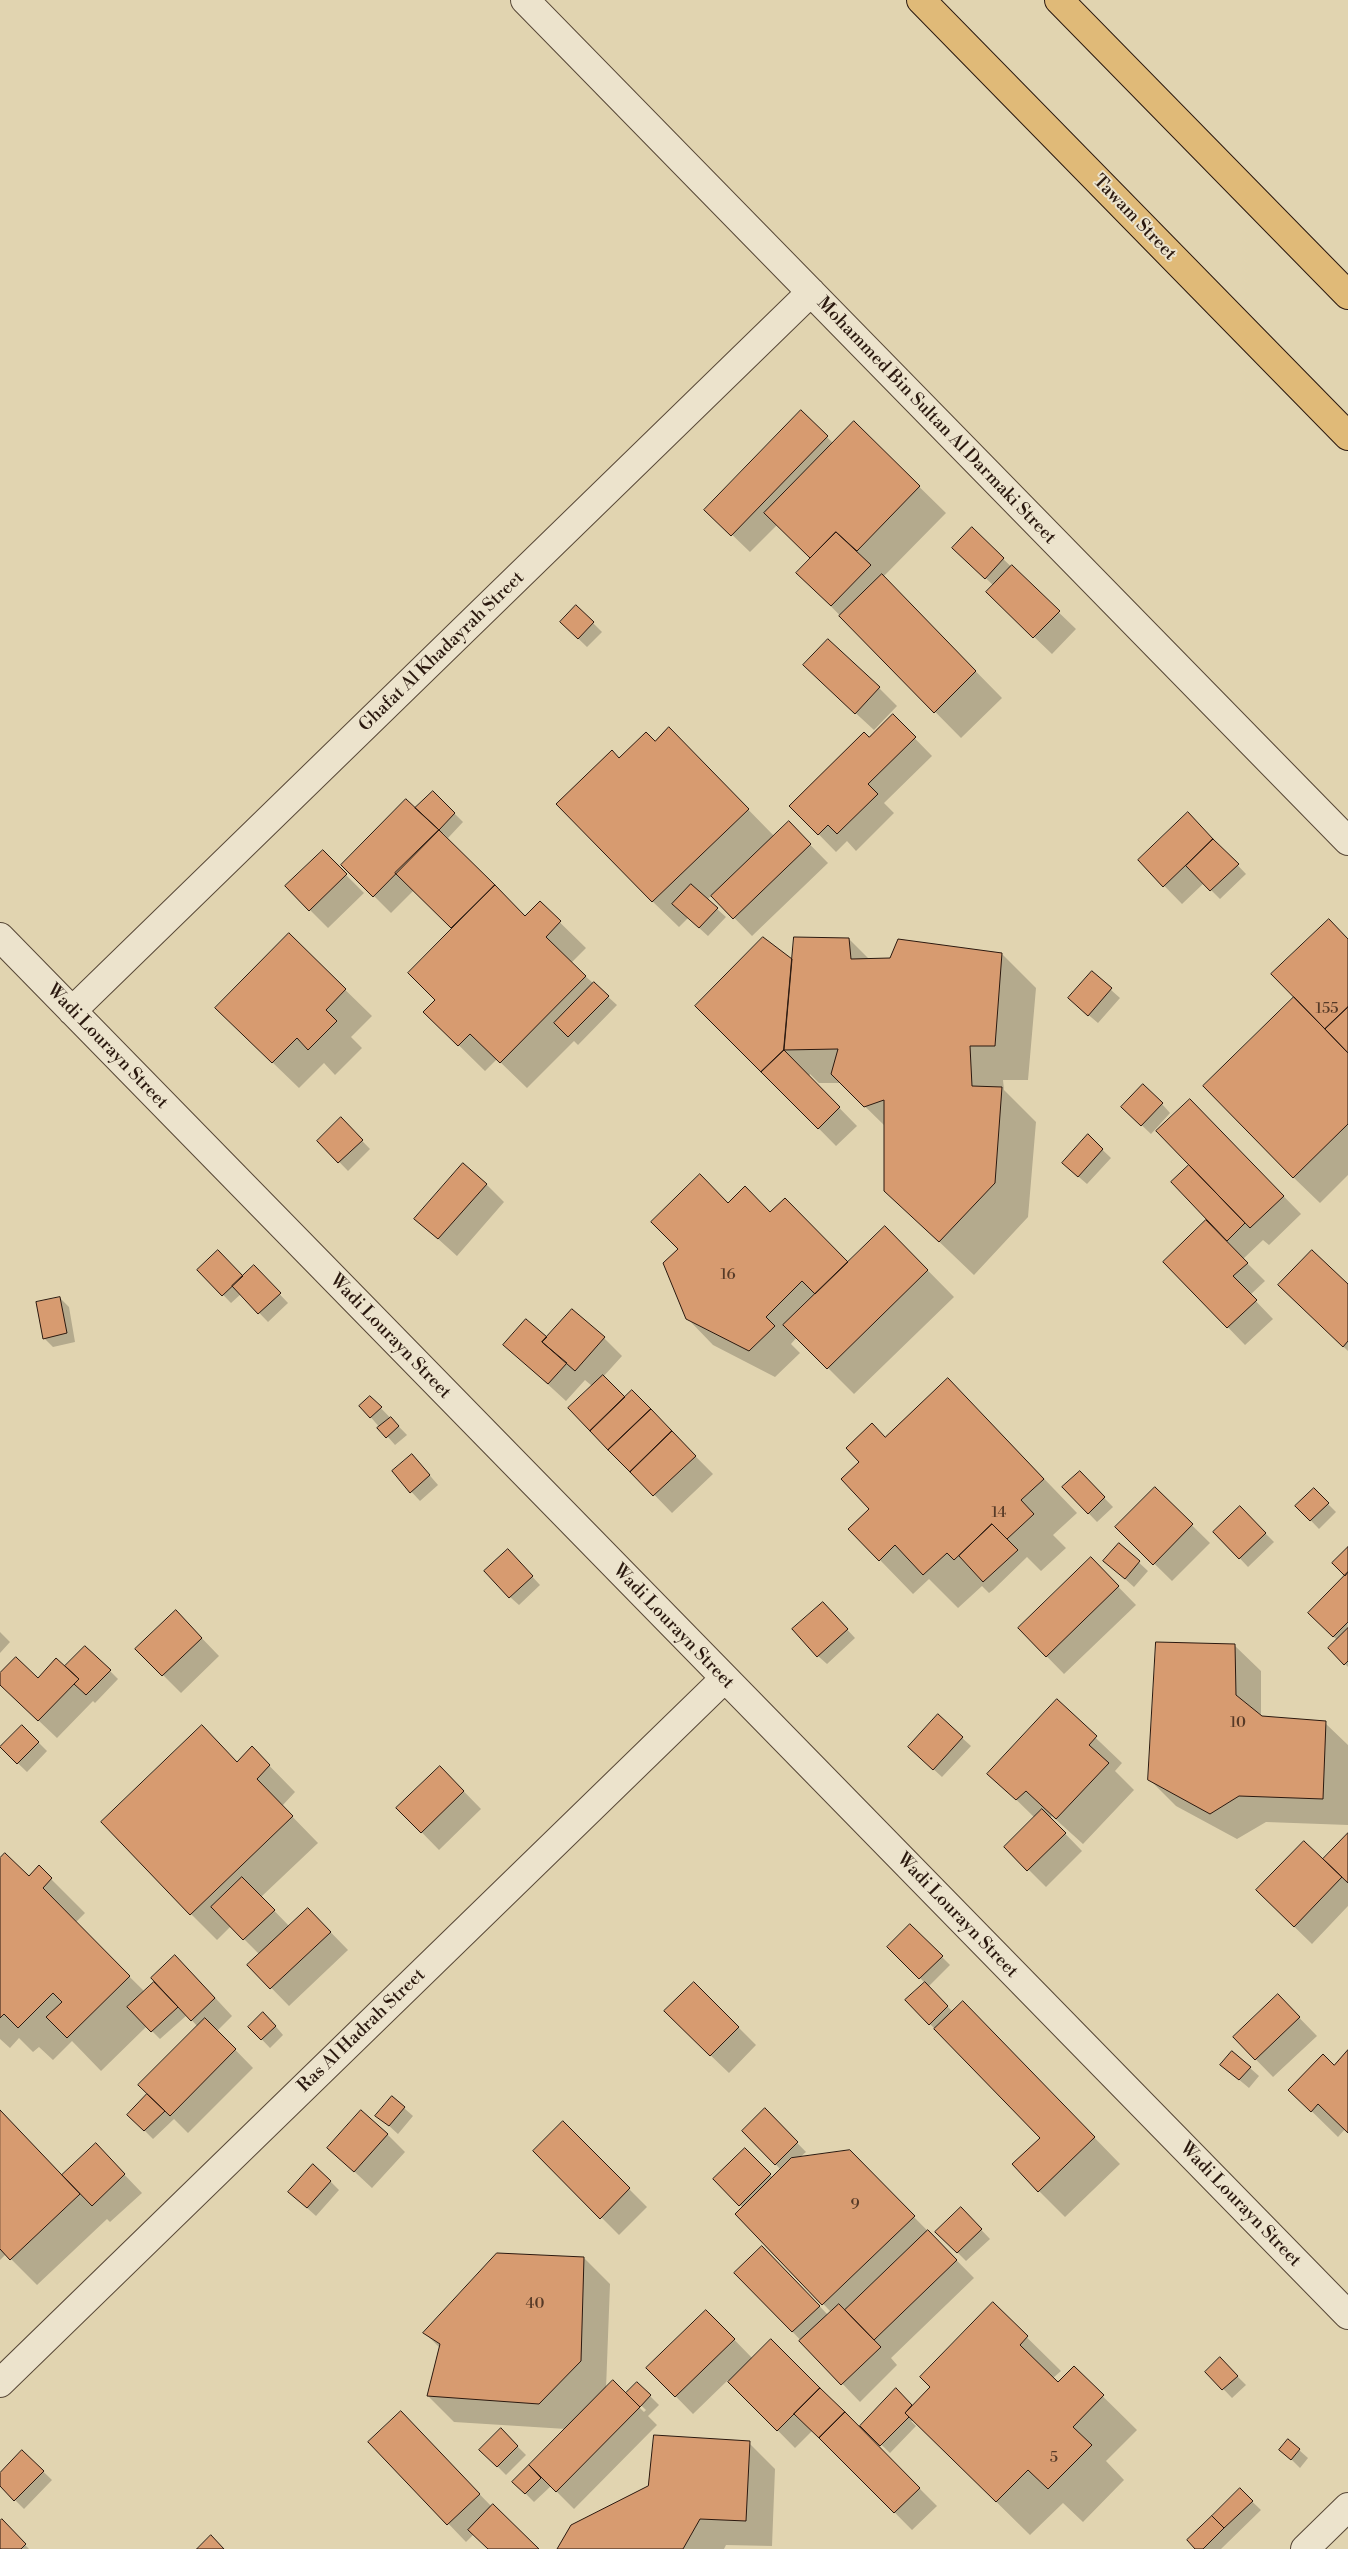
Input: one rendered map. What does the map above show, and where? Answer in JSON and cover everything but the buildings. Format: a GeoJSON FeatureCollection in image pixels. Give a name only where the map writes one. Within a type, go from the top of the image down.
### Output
{"type":"FeatureCollection","features":[{"type":"Feature","properties":{"kind":"main road","name":"Tawam Street"},"geometry":{"type":"LineString","coordinates":[[921,0],[1348,436]]}},
{"type":"Feature","properties":{"kind":"main road"},"geometry":{"type":"LineString","coordinates":[[1059,0],[1348,294]]}},
{"type":"Feature","properties":{"kind":"street","name":"Mohammed Bin Sultan Al Darmaki Street"},"geometry":{"type":"LineString","coordinates":[[524,0],[1348,841]]}},
{"type":"Feature","properties":{"kind":"street","name":"Ghafat Al Khadayrah Street"},"geometry":{"type":"LineString","coordinates":[[72,1011],[811,292]]}},
{"type":"Feature","properties":{"kind":"street","name":"Wadi Lourayn Street"},"geometry":{"type":"LineString","coordinates":[[0,937],[1348,2315]]}},
{"type":"Feature","properties":{"kind":"street","name":"Ras Al Hadrah Street"},"geometry":{"type":"LineString","coordinates":[[0,2383],[724,1679]]}},
{"type":"Feature","properties":{"kind":"street"},"geometry":{"type":"LineString","coordinates":[[1305,2549],[1348,2507]]}}]}
